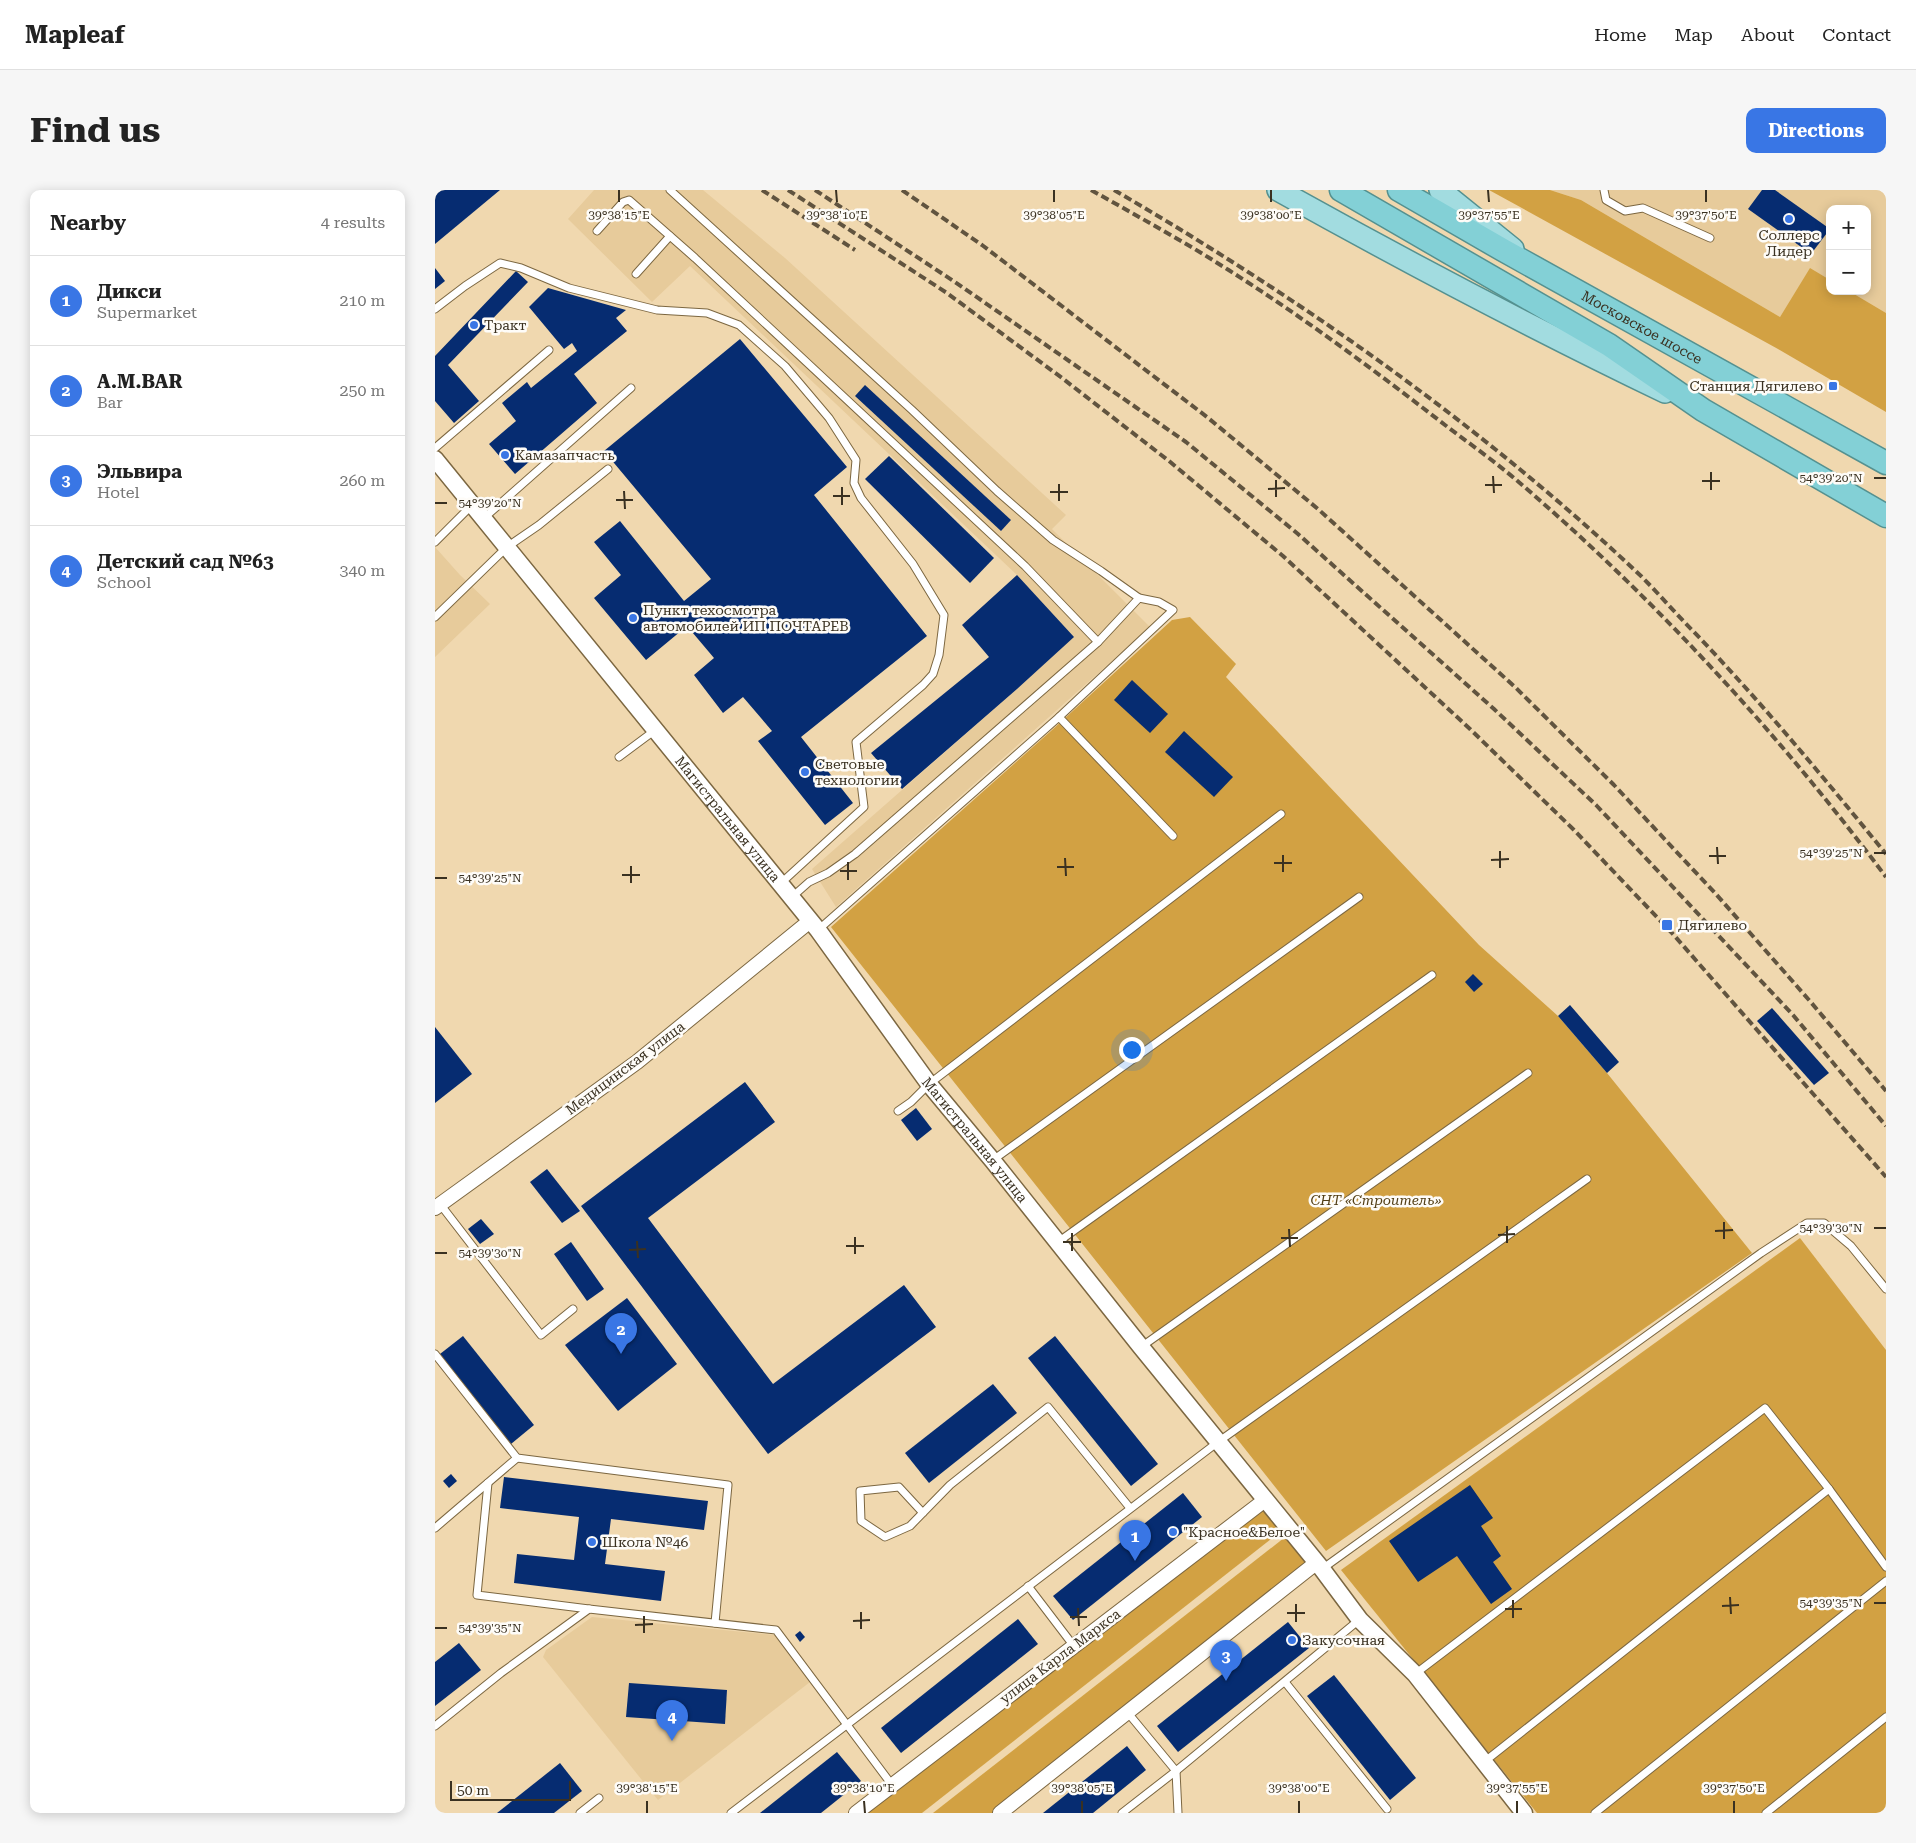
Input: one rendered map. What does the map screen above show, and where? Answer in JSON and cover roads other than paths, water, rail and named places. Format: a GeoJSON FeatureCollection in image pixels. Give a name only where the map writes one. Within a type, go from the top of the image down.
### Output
{"type":"FeatureCollection","features":[{"type":"Feature","properties":{"kind":"highway"},"geometry":{"type":"LineString","coordinates":[[1341,190],[1609,345],[1703,410],[1886,516]]}},
{"type":"Feature","properties":{"kind":"highway","name":"Московское шоссе"},"geometry":{"type":"LineString","coordinates":[[1399,190],[1886,463]]}},
{"type":"Feature","properties":{"kind":"main road"},"geometry":{"type":"LineString","coordinates":[[1278,190],[1378,246],[1598,360],[1703,410]]}},
{"type":"Feature","properties":{"kind":"main road"},"geometry":{"type":"LineString","coordinates":[[1439,190],[1534,267]]}},
{"type":"Feature","properties":{"kind":"street","name":"Магистральная улица"},"geometry":{"type":"LineString","coordinates":[[435,459],[791,898],[929,1084],[1319,1566],[1360,1620],[1415,1674],[1484,1762],[1519,1811]]}},
{"type":"Feature","properties":{"kind":"street","name":"Медицинская улица"},"geometry":{"type":"LineString","coordinates":[[437,1206],[637,1062],[813,926]]}},
{"type":"Feature","properties":{"kind":"street","name":"улица Карла Маркса"},"geometry":{"type":"LineString","coordinates":[[856,1813],[1073,1645],[1265,1500]]}},
{"type":"Feature","properties":{"kind":"street"},"geometry":{"type":"LineString","coordinates":[[1000,1813],[1319,1566]]}},
{"type":"Feature","properties":{"kind":"lane"},"geometry":{"type":"LineString","coordinates":[[670,190],[1046,534],[1139,598],[1159,602],[1173,610],[1059,717],[813,926]]}},
{"type":"Feature","properties":{"kind":"lane"},"geometry":{"type":"LineString","coordinates":[[1604,190],[1605,200],[1625,211],[1643,208],[1710,238]]}},
{"type":"Feature","properties":{"kind":"lane"},"geometry":{"type":"LineString","coordinates":[[597,231],[623,202],[629,200],[1025,566],[1098,642]]}},
{"type":"Feature","properties":{"kind":"lane"},"geometry":{"type":"LineString","coordinates":[[636,274],[670,236]]}},
{"type":"Feature","properties":{"kind":"lane"},"geometry":{"type":"LineString","coordinates":[[435,309],[500,263],[521,268],[569,288],[657,310],[707,313],[739,325],[785,366],[829,418],[856,460],[854,483],[861,498],[913,564],[944,615],[939,655],[933,674],[923,685],[855,742],[864,806],[779,884]]}},
{"type":"Feature","properties":{"kind":"lane"},"geometry":{"type":"LineString","coordinates":[[435,448],[549,350]]}},
{"type":"Feature","properties":{"kind":"lane"},"geometry":{"type":"LineString","coordinates":[[483,518],[631,388]]}},
{"type":"Feature","properties":{"kind":"lane"},"geometry":{"type":"LineString","coordinates":[[435,617],[507,547],[539,525],[608,469]]}},
{"type":"Feature","properties":{"kind":"lane"},"geometry":{"type":"LineString","coordinates":[[435,542],[473,505]]}},
{"type":"Feature","properties":{"kind":"lane"},"geometry":{"type":"LineString","coordinates":[[791,898],[809,882],[828,873],[855,854],[1098,642],[1139,598]]}},
{"type":"Feature","properties":{"kind":"lane"},"geometry":{"type":"LineString","coordinates":[[1059,717],[1173,836]]}},
{"type":"Feature","properties":{"kind":"lane"},"geometry":{"type":"LineString","coordinates":[[619,757],[654,731]]}},
{"type":"Feature","properties":{"kind":"lane"},"geometry":{"type":"LineString","coordinates":[[897,1111],[911,1102],[929,1084],[1281,814]]}},
{"type":"Feature","properties":{"kind":"lane"},"geometry":{"type":"LineString","coordinates":[[993,1161],[1359,897]]}},
{"type":"Feature","properties":{"kind":"lane"},"geometry":{"type":"LineString","coordinates":[[1058,1243],[1432,975]]}},
{"type":"Feature","properties":{"kind":"lane"},"geometry":{"type":"LineString","coordinates":[[1141,1347],[1528,1073]]}},
{"type":"Feature","properties":{"kind":"lane"},"geometry":{"type":"LineString","coordinates":[[731,1813],[1218,1442],[1587,1179]]}},
{"type":"Feature","properties":{"kind":"lane"},"geometry":{"type":"LineString","coordinates":[[437,1206],[541,1334],[573,1309]]}},
{"type":"Feature","properties":{"kind":"lane"},"geometry":{"type":"LineString","coordinates":[[1319,1566],[1807,1223],[1824,1223],[1851,1246],[1886,1289]]}},
{"type":"Feature","properties":{"kind":"lane"},"geometry":{"type":"LineString","coordinates":[[435,1354],[517,1458],[727,1485],[715,1623]]}},
{"type":"Feature","properties":{"kind":"lane"},"geometry":{"type":"LineString","coordinates":[[923,1512],[899,1487],[859,1491],[861,1521],[885,1537],[910,1526],[950,1485],[1048,1407],[1130,1508]]}},
{"type":"Feature","properties":{"kind":"lane"},"geometry":{"type":"LineString","coordinates":[[1415,1674],[1765,1408],[1829,1489],[1886,1567]]}},
{"type":"Feature","properties":{"kind":"lane"},"geometry":{"type":"LineString","coordinates":[[435,1528],[517,1458]]}},
{"type":"Feature","properties":{"kind":"lane"},"geometry":{"type":"LineString","coordinates":[[488,1483],[477,1595],[776,1630],[892,1785]]}},
{"type":"Feature","properties":{"kind":"lane"},"geometry":{"type":"LineString","coordinates":[[1484,1762],[1829,1489]]}},
{"type":"Feature","properties":{"kind":"lane"},"geometry":{"type":"LineString","coordinates":[[1595,1813],[1886,1581]]}},
{"type":"Feature","properties":{"kind":"lane"},"geometry":{"type":"LineString","coordinates":[[1028,1586],[1073,1645]]}},
{"type":"Feature","properties":{"kind":"lane"},"geometry":{"type":"LineString","coordinates":[[435,1726],[501,1673],[589,1609]]}},
{"type":"Feature","properties":{"kind":"lane"},"geometry":{"type":"LineString","coordinates":[[1122,1813],[1360,1620]]}},
{"type":"Feature","properties":{"kind":"lane"},"geometry":{"type":"LineString","coordinates":[[1285,1682],[1387,1810]]}},
{"type":"Feature","properties":{"kind":"lane"},"geometry":{"type":"LineString","coordinates":[[1128,1713],[1176,1770],[1178,1813]]}},
{"type":"Feature","properties":{"kind":"lane"},"geometry":{"type":"LineString","coordinates":[[1766,1813],[1886,1717]]}},
{"type":"Feature","properties":{"kind":"lane"},"geometry":{"type":"LineString","coordinates":[[581,1813],[599,1798]]}},
{"type":"Feature","properties":{"kind":"railway"},"geometry":{"type":"LineString","coordinates":[[762,190],[855,250]]}},
{"type":"Feature","properties":{"kind":"railway"},"geometry":{"type":"LineString","coordinates":[[788,190],[947,293],[1062,378],[1169,461],[1283,556],[1470,729],[1574,830],[1672,933],[1886,1177]]}},
{"type":"Feature","properties":{"kind":"railway"},"geometry":{"type":"LineString","coordinates":[[815,190],[955,282],[1186,442],[1298,534],[1494,709],[1596,805],[1793,1015],[1886,1126]]}},
{"type":"Feature","properties":{"kind":"railway"},"geometry":{"type":"LineString","coordinates":[[902,190],[982,245],[1207,417],[1318,509],[1515,687],[1614,785],[1715,893],[1886,1091]]}},
{"type":"Feature","properties":{"kind":"railway"},"geometry":{"type":"LineString","coordinates":[[1091,190],[1226,268],[1290,311],[1384,378],[1521,484],[1620,574],[1714,670],[1803,772],[1886,877]]}},
{"type":"Feature","properties":{"kind":"railway"},"geometry":{"type":"LineString","coordinates":[[1114,190],[1254,276],[1389,368],[1518,468],[1580,521],[1641,576],[1744,686],[1886,854]]}},
{"type":"Feature","properties":{"kind":"place","name":"Соллерс Лидер"},"geometry":{"type":"Point","coordinates":[1789,219]}},
{"type":"Feature","properties":{"kind":"place","name":"Тракт"},"geometry":{"type":"Point","coordinates":[474,325]}},
{"type":"Feature","properties":{"kind":"place","name":"Станция Дягилево"},"geometry":{"type":"Point","coordinates":[1833,386]}},
{"type":"Feature","properties":{"kind":"place","name":"Камазапчасть"},"geometry":{"type":"Point","coordinates":[505,455]}},
{"type":"Feature","properties":{"kind":"place","name":"Пункт техосмотра автомобилей ИП ПОЧТАРЕВ"},"geometry":{"type":"Point","coordinates":[633,618]}},
{"type":"Feature","properties":{"kind":"place","name":"Световые технологии"},"geometry":{"type":"Point","coordinates":[805,772]}},
{"type":"Feature","properties":{"kind":"place","name":"Дягилево"},"geometry":{"type":"Point","coordinates":[1667,925]}},
{"type":"Feature","properties":{"kind":"place","name":"А.М.BAR"},"geometry":{"type":"Point","coordinates":[621,1354]}},
{"type":"Feature","properties":{"kind":"place","name":"\"Красное&Белое\""},"geometry":{"type":"Point","coordinates":[1173,1532]}},
{"type":"Feature","properties":{"kind":"place","name":"Школа №46"},"geometry":{"type":"Point","coordinates":[592,1542]}},
{"type":"Feature","properties":{"kind":"place","name":"Дикси"},"geometry":{"type":"Point","coordinates":[1135,1561]}},
{"type":"Feature","properties":{"kind":"place","name":"Закусочная"},"geometry":{"type":"Point","coordinates":[1292,1640]}},
{"type":"Feature","properties":{"kind":"place","name":"Эльвира"},"geometry":{"type":"Point","coordinates":[1226,1681]}},
{"type":"Feature","properties":{"kind":"place","name":"Детский сад №63"},"geometry":{"type":"Point","coordinates":[672,1741]}},
{"type":"Feature","properties":{"kind":"park label","name":"СНТ «Строитель»"},"geometry":{"type":"Point","coordinates":[1376,1200]}}]}
